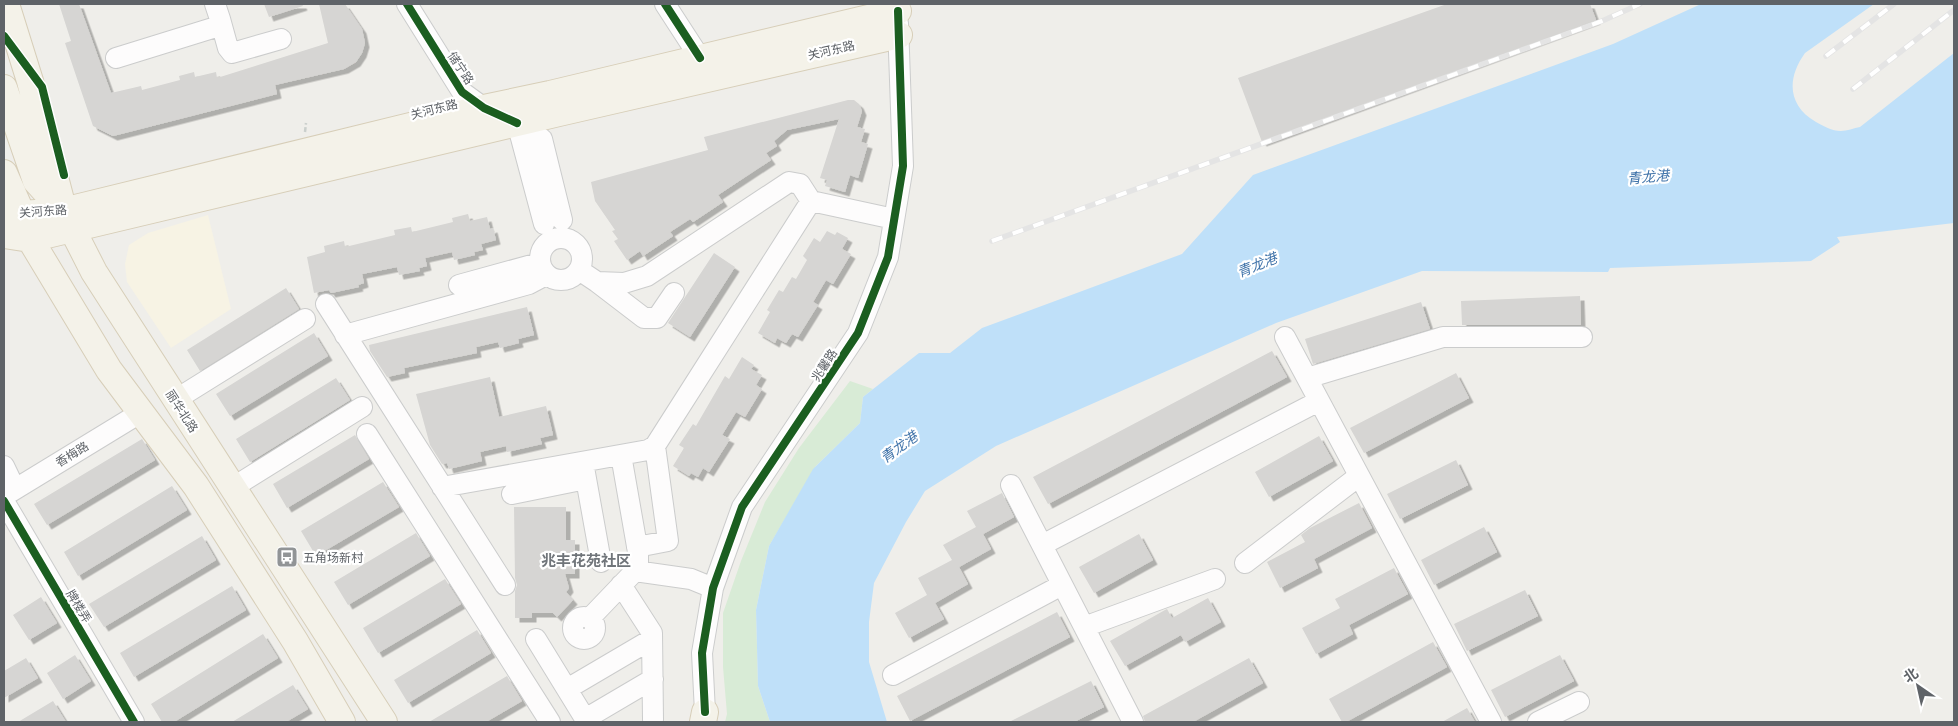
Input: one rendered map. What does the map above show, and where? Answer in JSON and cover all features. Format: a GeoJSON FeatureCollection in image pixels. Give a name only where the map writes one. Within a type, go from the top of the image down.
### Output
{"type":"FeatureCollection","features":[{"type":"Feature","properties":{"kind":"main road"},"geometry":{"type":"LineString","coordinates":[[6,4],[30,81],[67,220]]}},
{"type":"Feature","properties":{"kind":"main road","name":"关河东路"},"geometry":{"type":"LineString","coordinates":[[13,213],[67,220],[517,123],[898,23]]}},
{"type":"Feature","properties":{"kind":"main road","name":"关河东路"},"geometry":{"type":"LineString","coordinates":[[4,236],[30,239],[67,220],[484,108],[700,58],[898,23]]}},
{"type":"Feature","properties":{"kind":"main road","name":"丽华北路"},"geometry":{"type":"LineString","coordinates":[[4,88],[36,181],[67,220],[94,272],[384,722]]}},
{"type":"Feature","properties":{"kind":"main road"},"geometry":{"type":"LineString","coordinates":[[4,173],[13,213]]}},
{"type":"Feature","properties":{"kind":"main road"},"geometry":{"type":"LineString","coordinates":[[4,179],[13,213],[109,370],[196,486],[295,641],[342,722]]}},
{"type":"Feature","properties":{"kind":"street","name":"储宁路"},"geometry":{"type":"LineString","coordinates":[[407,4],[462,92],[484,108],[517,123],[542,139],[551,241]]}},
{"type":"Feature","properties":{"kind":"street"},"geometry":{"type":"LineString","coordinates":[[665,4],[700,58]]}},
{"type":"Feature","properties":{"kind":"street"},"geometry":{"type":"LineString","coordinates":[[218,11],[228,48],[232,52],[281,39]]}},
{"type":"Feature","properties":{"kind":"street"},"geometry":{"type":"LineString","coordinates":[[116,58],[216,27],[218,11]]}},
{"type":"Feature","properties":{"kind":"street","name":"兆馨路"},"geometry":{"type":"LineString","coordinates":[[704,717],[702,653],[713,588],[742,507],[858,332],[888,257],[903,166],[898,23]]}},
{"type":"Feature","properties":{"kind":"street"},"geometry":{"type":"LineString","coordinates":[[597,282],[624,284],[647,276],[789,182],[800,184],[811,202],[894,219]]}},
{"type":"Feature","properties":{"kind":"street"},"geometry":{"type":"LineString","coordinates":[[512,494],[585,471],[621,455],[648,450],[656,446],[811,202]]}},
{"type":"Feature","properties":{"kind":"street"},"geometry":{"type":"LineString","coordinates":[[459,285],[551,241],[578,246],[581,251],[582,264],[574,276],[560,281],[551,241]]}},
{"type":"Feature","properties":{"kind":"street"},"geometry":{"type":"LineString","coordinates":[[345,335],[528,284],[551,241]]}},
{"type":"Feature","properties":{"kind":"street"},"geometry":{"type":"LineString","coordinates":[[579,270],[644,318],[657,318],[674,293]]}},
{"type":"Feature","properties":{"kind":"street"},"geometry":{"type":"LineString","coordinates":[[326,304],[505,585]]}},
{"type":"Feature","properties":{"kind":"street"},"geometry":{"type":"LineString","coordinates":[[175,400],[306,319]]}},
{"type":"Feature","properties":{"kind":"street"},"geometry":{"type":"LineString","coordinates":[[1285,337],[1491,722]]}},
{"type":"Feature","properties":{"kind":"street"},"geometry":{"type":"LineString","coordinates":[[1307,378],[1443,337],[1582,337]]}},
{"type":"Feature","properties":{"kind":"street"},"geometry":{"type":"LineString","coordinates":[[1042,545],[1319,400]]}},
{"type":"Feature","properties":{"kind":"street"},"geometry":{"type":"LineString","coordinates":[[232,488],[362,407]]}},
{"type":"Feature","properties":{"kind":"street","name":"香梅路"},"geometry":{"type":"LineString","coordinates":[[8,496],[140,413]]}},
{"type":"Feature","properties":{"kind":"street"},"geometry":{"type":"LineString","coordinates":[[367,434],[550,722]]}},
{"type":"Feature","properties":{"kind":"street"},"geometry":{"type":"LineString","coordinates":[[637,546],[668,540],[656,446]]}},
{"type":"Feature","properties":{"kind":"street"},"geometry":{"type":"LineString","coordinates":[[590,618],[628,578],[638,564],[637,546],[621,455]]}},
{"type":"Feature","properties":{"kind":"street","name":"牌楼弄"},"geometry":{"type":"LineString","coordinates":[[4,466],[8,496],[134,722]]}},
{"type":"Feature","properties":{"kind":"street"},"geometry":{"type":"LineString","coordinates":[[442,487],[585,471]]}},
{"type":"Feature","properties":{"kind":"street"},"geometry":{"type":"LineString","coordinates":[[585,471],[601,562]]}},
{"type":"Feature","properties":{"kind":"street"},"geometry":{"type":"LineString","coordinates":[[1245,563],[1360,476]]}},
{"type":"Feature","properties":{"kind":"street"},"geometry":{"type":"LineString","coordinates":[[1011,485],[1131,722]]}},
{"type":"Feature","properties":{"kind":"street"},"geometry":{"type":"LineString","coordinates":[[628,578],[691,579],[713,588]]}},
{"type":"Feature","properties":{"kind":"street"},"geometry":{"type":"LineString","coordinates":[[628,578],[652,633],[654,720]]}},
{"type":"Feature","properties":{"kind":"street"},"geometry":{"type":"LineString","coordinates":[[1084,628],[1215,579]]}},
{"type":"Feature","properties":{"kind":"street"},"geometry":{"type":"LineString","coordinates":[[893,674],[1062,584]]}},
{"type":"Feature","properties":{"kind":"street"},"geometry":{"type":"LineString","coordinates":[[536,639],[586,720],[653,679]]}},
{"type":"Feature","properties":{"kind":"street"},"geometry":{"type":"LineString","coordinates":[[567,689],[652,639]]}},
{"type":"Feature","properties":{"kind":"street"},"geometry":{"type":"LineString","coordinates":[[1538,722],[1579,702]]}},
{"type":"Feature","properties":{"kind":"shaded area"},"geometry":{"type":"Polygon","coordinates":[[[208,215],[231,309],[171,348],[127,282],[125,264],[129,245],[148,233],[208,215]]]}},
{"type":"Feature","properties":{"kind":"green space"},"geometry":{"type":"Polygon","coordinates":[[[850,381],[873,389],[863,397],[860,423],[816,466],[769,546],[756,610],[758,686],[770,722],[725,722],[727,714],[723,667],[723,613],[741,561],[765,502],[799,448],[850,381]]]}},
{"type":"Feature","properties":{"kind":"water","name":"青龙港"},"geometry":{"type":"Polygon","coordinates":[[[1701,4],[1874,4],[1805,53],[1795,72],[1793,90],[1800,108],[1816,122],[1834,130],[1843,131],[1860,127],[1954,53],[1954,223],[1837,237],[1840,242],[1811,261],[1610,268],[1608,272],[1422,271],[1276,323],[996,446],[925,491],[906,522],[874,583],[869,622],[869,662],[887,722],[770,722],[758,686],[756,610],[769,546],[813,469],[860,423],[863,397],[919,353],[950,353],[982,328],[1182,254],[1253,175],[1613,44],[1701,4]]]}},
{"type":"Feature","properties":{"kind":"building"},"geometry":{"type":"Polygon","coordinates":[[[59,4],[79,4],[111,93],[141,86],[142,90],[180,80],[179,76],[194,72],[195,77],[216,72],[217,78],[328,43],[319,4],[345,4],[362,29],[365,43],[362,53],[356,62],[344,69],[275,85],[277,94],[113,136],[93,126],[65,43],[71,41],[59,4]]]}},
{"type":"Feature","properties":{"kind":"building"},"geometry":{"type":"Polygon","coordinates":[[[264,4],[302,4],[303,6],[269,17],[264,4]]]}},
{"type":"Feature","properties":{"kind":"building"},"geometry":{"type":"Polygon","coordinates":[[[1447,4],[1590,4],[1596,20],[1262,142],[1238,78],[1447,4]]]}},
{"type":"Feature","properties":{"kind":"building"},"geometry":{"type":"Polygon","coordinates":[[[854,100],[859,104],[862,111],[857,127],[865,129],[861,142],[868,144],[858,178],[850,175],[845,192],[825,186],[827,180],[820,178],[839,119],[787,130],[774,141],[777,146],[766,153],[771,160],[718,195],[723,202],[693,222],[690,219],[670,232],[673,236],[643,256],[640,251],[627,260],[614,241],[618,239],[612,231],[615,230],[595,201],[591,182],[708,150],[704,137],[854,100]]]}},
{"type":"Feature","properties":{"kind":"building"},"geometry":{"type":"Polygon","coordinates":[[[468,214],[470,221],[487,217],[490,229],[493,228],[496,240],[481,244],[483,250],[474,252],[475,255],[454,260],[452,252],[425,258],[427,266],[419,268],[420,271],[399,275],[397,267],[362,274],[364,283],[358,285],[359,287],[331,293],[329,290],[314,293],[307,257],[325,252],[324,246],[344,241],[345,247],[395,235],[394,230],[411,227],[412,232],[453,222],[452,218],[468,214]]]}},
{"type":"Feature","properties":{"kind":"building"},"geometry":{"type":"Polygon","coordinates":[[[827,231],[835,235],[837,232],[848,238],[842,249],[851,254],[833,284],[826,280],[813,302],[818,305],[798,337],[792,334],[786,343],[777,338],[775,343],[758,333],[770,312],[767,310],[779,290],[783,292],[792,277],[796,279],[807,260],[803,256],[814,238],[820,242],[827,231]]]}},
{"type":"Feature","properties":{"kind":"building"},"geometry":{"type":"Polygon","coordinates":[[[714,253],[735,267],[690,337],[668,323],[714,253]]]}},
{"type":"Feature","properties":{"kind":"building"},"geometry":{"type":"Polygon","coordinates":[[[286,288],[299,309],[200,371],[187,350],[286,288]]]}},
{"type":"Feature","properties":{"kind":"building"},"geometry":{"type":"Polygon","coordinates":[[[1580,296],[1581,325],[1462,325],[1461,301],[1580,296]]]}},
{"type":"Feature","properties":{"kind":"building"},"geometry":{"type":"Polygon","coordinates":[[[1421,302],[1430,329],[1313,364],[1305,339],[1421,302]]]}},
{"type":"Feature","properties":{"kind":"building"},"geometry":{"type":"Polygon","coordinates":[[[527,307],[534,335],[518,339],[519,343],[500,348],[498,342],[476,347],[477,353],[404,368],[405,373],[387,377],[370,351],[369,345],[527,307]]]}},
{"type":"Feature","properties":{"kind":"building"},"geometry":{"type":"Polygon","coordinates":[[[314,333],[328,356],[230,416],[216,394],[314,333]]]}},
{"type":"Feature","properties":{"kind":"building"},"geometry":{"type":"Polygon","coordinates":[[[1272,351],[1287,377],[1048,504],[1033,477],[1272,351]]]}},
{"type":"Feature","properties":{"kind":"building"},"geometry":{"type":"Polygon","coordinates":[[[742,357],[754,365],[751,369],[762,375],[756,385],[762,389],[745,417],[736,412],[722,435],[730,439],[709,472],[703,468],[698,477],[691,473],[689,476],[673,466],[684,448],[679,445],[693,424],[696,426],[725,376],[729,379],[742,357]]]}},
{"type":"Feature","properties":{"kind":"building"},"geometry":{"type":"Polygon","coordinates":[[[1456,373],[1469,398],[1364,453],[1350,428],[1456,373]]]}},
{"type":"Feature","properties":{"kind":"building"},"geometry":{"type":"Polygon","coordinates":[[[490,377],[499,417],[546,406],[553,435],[540,438],[542,444],[507,452],[506,446],[480,452],[482,461],[449,469],[447,463],[442,464],[430,445],[416,394],[490,377]]]}},
{"type":"Feature","properties":{"kind":"building"},"geometry":{"type":"Polygon","coordinates":[[[336,378],[350,400],[250,462],[236,439],[336,378]]]}},
{"type":"Feature","properties":{"kind":"building"},"geometry":{"type":"Polygon","coordinates":[[[355,435],[369,459],[287,508],[273,484],[355,435]]]}},
{"type":"Feature","properties":{"kind":"building"},"geometry":{"type":"Polygon","coordinates":[[[1319,436],[1333,461],[1269,497],[1255,472],[1319,436]]]}},
{"type":"Feature","properties":{"kind":"building"},"geometry":{"type":"Polygon","coordinates":[[[142,439],[155,460],[47,525],[34,504],[142,439]]]}},
{"type":"Feature","properties":{"kind":"building"},"geometry":{"type":"Polygon","coordinates":[[[1456,460],[1468,485],[1400,519],[1387,494],[1456,460]]]}},
{"type":"Feature","properties":{"kind":"building"},"geometry":{"type":"Polygon","coordinates":[[[383,482],[399,507],[316,556],[301,531],[383,482]]]}},
{"type":"Feature","properties":{"kind":"building"},"geometry":{"type":"Polygon","coordinates":[[[172,486],[187,510],[78,576],[64,552],[172,486]]]}},
{"type":"Feature","properties":{"kind":"building"},"geometry":{"type":"Polygon","coordinates":[[[1002,493],[1014,517],[983,534],[991,549],[959,567],[968,584],[935,603],[944,619],[909,638],[895,613],[927,595],[918,578],[952,560],[943,545],[976,527],[967,511],[1002,493]]]}},
{"type":"Feature","properties":{"kind":"building"},"geometry":{"type":"Polygon","coordinates":[[[1359,503],[1372,528],[1314,559],[1318,568],[1280,588],[1267,562],[1305,542],[1301,535],[1310,528],[1359,503]]]}},
{"type":"Feature","properties":{"kind":"building"},"geometry":{"type":"Polygon","coordinates":[[[514,507],[566,507],[566,540],[575,540],[575,574],[565,574],[569,588],[566,592],[573,600],[557,617],[553,613],[532,613],[532,618],[515,618],[515,591],[517,585],[515,578],[514,507]]]}},
{"type":"Feature","properties":{"kind":"building"},"geometry":{"type":"Polygon","coordinates":[[[1484,527],[1497,552],[1434,585],[1421,560],[1484,527]]]}},
{"type":"Feature","properties":{"kind":"building"},"geometry":{"type":"Polygon","coordinates":[[[416,533],[430,556],[348,605],[334,582],[416,533]]]}},
{"type":"Feature","properties":{"kind":"building"},"geometry":{"type":"Polygon","coordinates":[[[1139,534],[1153,560],[1094,593],[1079,567],[1139,534]]]}},
{"type":"Feature","properties":{"kind":"building"},"geometry":{"type":"Polygon","coordinates":[[[202,536],[216,560],[104,627],[89,604],[202,536]]]}},
{"type":"Feature","properties":{"kind":"building"},"geometry":{"type":"Polygon","coordinates":[[[1394,568],[1408,594],[1349,625],[1353,634],[1316,654],[1302,628],[1340,608],[1335,599],[1394,568]]]}},
{"type":"Feature","properties":{"kind":"building"},"geometry":{"type":"Polygon","coordinates":[[[445,579],[461,604],[378,653],[363,628],[445,579]]]}},
{"type":"Feature","properties":{"kind":"building"},"geometry":{"type":"Polygon","coordinates":[[[232,586],[246,610],[134,677],[120,653],[232,586]]]}},
{"type":"Feature","properties":{"kind":"building"},"geometry":{"type":"Polygon","coordinates":[[[1525,590],[1538,616],[1467,651],[1454,624],[1525,590]]]}},
{"type":"Feature","properties":{"kind":"building"},"geometry":{"type":"Polygon","coordinates":[[[41,597],[57,623],[29,640],[13,615],[41,597]]]}},
{"type":"Feature","properties":{"kind":"building"},"geometry":{"type":"Polygon","coordinates":[[[1208,598],[1221,622],[1185,642],[1181,635],[1125,666],[1110,641],[1167,609],[1172,618],[1208,598]]]}},
{"type":"Feature","properties":{"kind":"building"},"geometry":{"type":"Polygon","coordinates":[[[1057,612],[1070,637],[910,721],[897,696],[1057,612]]]}},
{"type":"Feature","properties":{"kind":"building"},"geometry":{"type":"Polygon","coordinates":[[[477,630],[491,653],[408,703],[394,680],[477,630]]]}},
{"type":"Feature","properties":{"kind":"building"},"geometry":{"type":"Polygon","coordinates":[[[263,634],[278,658],[174,722],[162,722],[151,704],[263,634]]]}},
{"type":"Feature","properties":{"kind":"building"},"geometry":{"type":"Polygon","coordinates":[[[1433,642],[1447,667],[1346,722],[1342,722],[1329,699],[1433,642]]]}},
{"type":"Feature","properties":{"kind":"building"},"geometry":{"type":"Polygon","coordinates":[[[75,655],[91,681],[63,699],[47,673],[75,655]]]}},
{"type":"Feature","properties":{"kind":"building"},"geometry":{"type":"Polygon","coordinates":[[[1560,655],[1574,681],[1505,717],[1491,690],[1560,655]]]}},
{"type":"Feature","properties":{"kind":"building"},"geometry":{"type":"Polygon","coordinates":[[[26,658],[38,678],[4,698],[4,671],[26,658]]]}},
{"type":"Feature","properties":{"kind":"building"},"geometry":{"type":"Polygon","coordinates":[[[1249,658],[1263,683],[1193,722],[1145,722],[1143,716],[1249,658]]]}},
{"type":"Feature","properties":{"kind":"building"},"geometry":{"type":"Polygon","coordinates":[[[507,676],[522,701],[486,722],[429,722],[507,676]]]}},
{"type":"Feature","properties":{"kind":"building"},"geometry":{"type":"Polygon","coordinates":[[[1091,681],[1104,707],[1074,722],[1009,722],[1091,681]]]}},
{"type":"Feature","properties":{"kind":"building"},"geometry":{"type":"Polygon","coordinates":[[[293,685],[308,709],[286,722],[232,722],[293,685]]]}},
{"type":"Feature","properties":{"kind":"building"},"geometry":{"type":"Polygon","coordinates":[[[53,701],[66,722],[18,722],[53,701]]]}},
{"type":"Feature","properties":{"kind":"building"},"geometry":{"type":"Polygon","coordinates":[[[1467,708],[1475,722],[1442,722],[1467,708]]]}},
{"type":"Feature","properties":{"kind":"railway"},"geometry":{"type":"LineString","coordinates":[[992,241],[1602,21],[1640,4]]}},
{"type":"Feature","properties":{"kind":"railway"},"geometry":{"type":"LineString","coordinates":[[1826,56],[1894,4]]}},
{"type":"Feature","properties":{"kind":"railway"},"geometry":{"type":"LineString","coordinates":[[1853,89],[1954,10]]}},
{"type":"Feature","properties":{"kind":"cycle path"},"geometry":{"type":"LineString","coordinates":[[407,4],[462,92],[484,108],[517,123]]}},
{"type":"Feature","properties":{"kind":"cycle path"},"geometry":{"type":"LineString","coordinates":[[665,4],[700,58]]}},
{"type":"Feature","properties":{"kind":"cycle path"},"geometry":{"type":"LineString","coordinates":[[705,712],[702,653],[713,588],[742,507],[858,333],[888,257],[903,166],[898,11]]}},
{"type":"Feature","properties":{"kind":"cycle path"},"geometry":{"type":"LineString","coordinates":[[4,36],[42,87],[64,175]]}},
{"type":"Feature","properties":{"kind":"cycle path"},"geometry":{"type":"LineString","coordinates":[[4,501],[134,722]]}},
{"type":"Feature","properties":{"kind":"place","name":"五角场新村"},"geometry":{"type":"Point","coordinates":[287,557]}},
{"type":"Feature","properties":{"kind":"district","name":"兆丰花苑社区"},"geometry":{"type":"Point","coordinates":[586,560]}}]}
